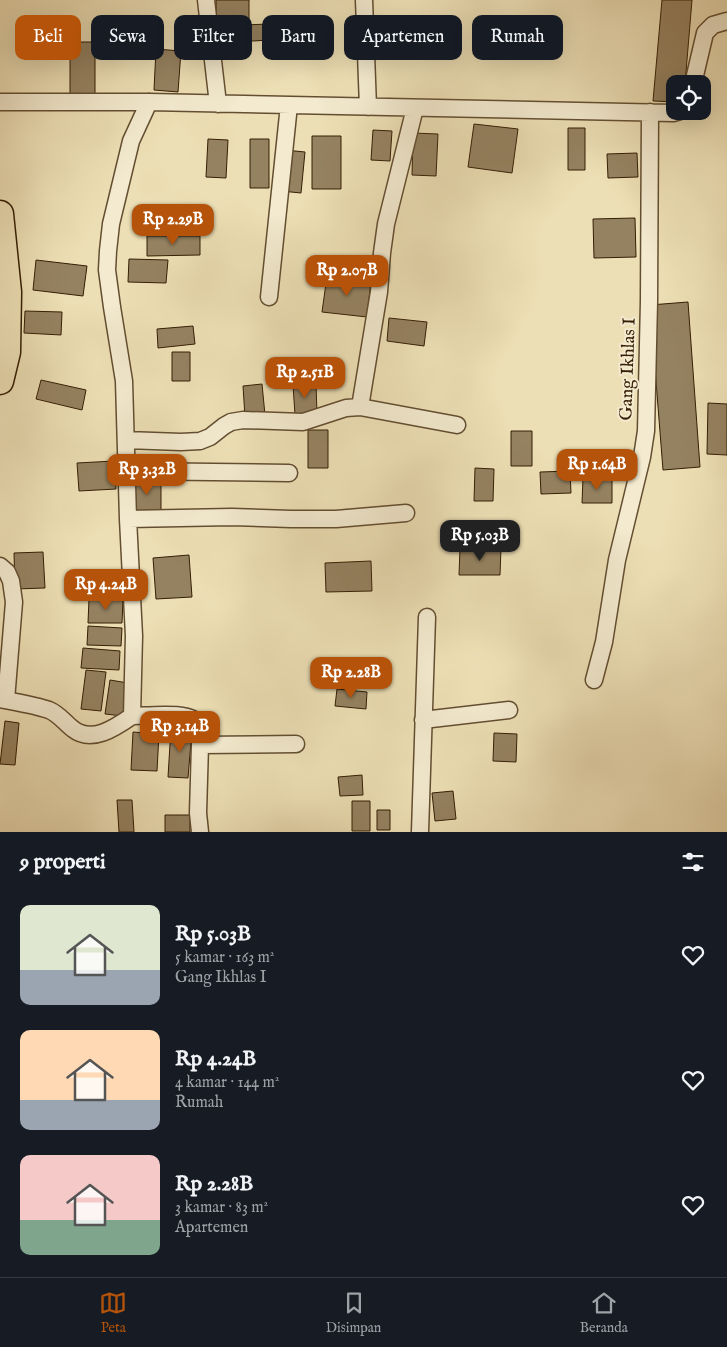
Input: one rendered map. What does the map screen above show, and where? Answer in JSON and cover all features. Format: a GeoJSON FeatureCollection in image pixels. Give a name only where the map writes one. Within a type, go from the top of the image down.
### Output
{"type":"FeatureCollection","features":[{"type":"Feature","properties":{"kind":"main road"},"geometry":{"type":"LineString","coordinates":[[0,214],[8,292],[8,315],[7,352],[0,381]]}},
{"type":"Feature","properties":{"kind":"street"},"geometry":{"type":"LineString","coordinates":[[206,0],[218,104]]}},
{"type":"Feature","properties":{"kind":"street"},"geometry":{"type":"LineString","coordinates":[[364,0],[368,107]]}},
{"type":"Feature","properties":{"kind":"street"},"geometry":{"type":"LineString","coordinates":[[695,75],[705,33],[713,25],[727,21]]}},
{"type":"Feature","properties":{"kind":"street"},"geometry":{"type":"LineString","coordinates":[[0,102],[149,102],[666,113]]}},
{"type":"Feature","properties":{"kind":"street"},"geometry":{"type":"LineString","coordinates":[[132,716],[134,636],[124,382],[112,307],[108,251],[111,224],[131,141],[149,102]]}},
{"type":"Feature","properties":{"kind":"street"},"geometry":{"type":"LineString","coordinates":[[269,297],[289,105]]}},
{"type":"Feature","properties":{"kind":"street"},"geometry":{"type":"LineString","coordinates":[[360,407],[379,292],[386,224],[415,108]]}},
{"type":"Feature","properties":{"kind":"street","name":"Gang Ikhlas I"},"geometry":{"type":"LineString","coordinates":[[594,680],[604,642],[617,560],[642,458],[646,431],[650,112]]}},
{"type":"Feature","properties":{"kind":"street"},"geometry":{"type":"LineString","coordinates":[[126,440],[200,441],[210,437],[231,422],[243,420],[302,422],[346,408],[360,407],[457,425]]}},
{"type":"Feature","properties":{"kind":"street"},"geometry":{"type":"LineString","coordinates":[[127,471],[289,474]]}},
{"type":"Feature","properties":{"kind":"street"},"geometry":{"type":"LineString","coordinates":[[128,518],[232,517],[291,519],[406,514]]}},
{"type":"Feature","properties":{"kind":"street"},"geometry":{"type":"LineString","coordinates":[[0,566],[7,572],[11,582],[14,602],[3,699],[49,710],[59,716],[73,730],[82,734],[93,735],[104,732],[115,728],[132,716],[178,715],[194,719],[199,725],[201,733],[198,813],[200,832]]}},
{"type":"Feature","properties":{"kind":"street"},"geometry":{"type":"LineString","coordinates":[[420,832],[427,617]]}},
{"type":"Feature","properties":{"kind":"street"},"geometry":{"type":"LineString","coordinates":[[423,720],[509,710]]}},
{"type":"Feature","properties":{"kind":"street"},"geometry":{"type":"LineString","coordinates":[[200,745],[296,744]]}},
{"type":"Feature","properties":{"kind":"building"},"geometry":{"type":"Polygon","coordinates":[[[216,0],[249,0],[249,15],[216,15],[216,0]]]}},
{"type":"Feature","properties":{"kind":"building"},"geometry":{"type":"Polygon","coordinates":[[[662,0],[692,0],[686,75],[666,75],[666,102],[653,101],[662,0]]]}},
{"type":"Feature","properties":{"kind":"building"},"geometry":{"type":"Polygon","coordinates":[[[262,24],[262,40],[252,41],[252,25],[262,24]]]}},
{"type":"Feature","properties":{"kind":"building"},"geometry":{"type":"Polygon","coordinates":[[[81,42],[91,42],[91,60],[95,60],[95,95],[70,95],[70,60],[81,60],[81,42]]]}},
{"type":"Feature","properties":{"kind":"building"},"geometry":{"type":"Polygon","coordinates":[[[164,50],[174,50],[174,60],[180,60],[178,92],[154,90],[155,60],[164,60],[164,50]]]}},
{"type":"Feature","properties":{"kind":"building"},"geometry":{"type":"Polygon","coordinates":[[[474,124],[518,129],[512,173],[468,167],[474,124]]]}},
{"type":"Feature","properties":{"kind":"building"},"geometry":{"type":"Polygon","coordinates":[[[568,128],[585,128],[585,170],[568,170],[568,128]]]}},
{"type":"Feature","properties":{"kind":"building"},"geometry":{"type":"Polygon","coordinates":[[[373,130],[392,131],[390,161],[371,160],[373,130]]]}},
{"type":"Feature","properties":{"kind":"building"},"geometry":{"type":"Polygon","coordinates":[[[413,133],[438,134],[436,176],[412,175],[413,133]]]}},
{"type":"Feature","properties":{"kind":"building"},"geometry":{"type":"Polygon","coordinates":[[[312,136],[341,136],[341,189],[312,189],[312,136]]]}},
{"type":"Feature","properties":{"kind":"building"},"geometry":{"type":"Polygon","coordinates":[[[208,139],[228,140],[226,178],[206,177],[208,139]]]}},
{"type":"Feature","properties":{"kind":"building"},"geometry":{"type":"Polygon","coordinates":[[[250,139],[269,139],[269,188],[250,188],[250,139]]]}},
{"type":"Feature","properties":{"kind":"building"},"geometry":{"type":"Polygon","coordinates":[[[285,150],[305,152],[301,193],[281,191],[285,150]]]}},
{"type":"Feature","properties":{"kind":"building"},"geometry":{"type":"Polygon","coordinates":[[[637,153],[638,177],[608,178],[607,154],[637,153]]]}},
{"type":"Feature","properties":{"kind":"building"},"geometry":{"type":"Polygon","coordinates":[[[635,218],[636,257],[594,258],[593,219],[635,218]]]}},
{"type":"Feature","properties":{"kind":"building"},"geometry":{"type":"Polygon","coordinates":[[[147,236],[200,236],[200,255],[147,256],[147,236]]]}},
{"type":"Feature","properties":{"kind":"building"},"geometry":{"type":"Polygon","coordinates":[[[129,259],[168,260],[166,283],[128,282],[129,259]]]}},
{"type":"Feature","properties":{"kind":"building"},"geometry":{"type":"Polygon","coordinates":[[[36,260],[87,266],[83,296],[33,290],[36,260]]]}},
{"type":"Feature","properties":{"kind":"building"},"geometry":{"type":"Polygon","coordinates":[[[327,276],[371,281],[367,317],[322,312],[327,276]]]}},
{"type":"Feature","properties":{"kind":"building"},"geometry":{"type":"Polygon","coordinates":[[[688,302],[700,467],[663,470],[650,305],[688,302]]]}},
{"type":"Feature","properties":{"kind":"building"},"geometry":{"type":"Polygon","coordinates":[[[25,311],[62,312],[61,335],[24,333],[25,311]]]}},
{"type":"Feature","properties":{"kind":"building"},"geometry":{"type":"Polygon","coordinates":[[[389,318],[427,322],[424,346],[387,341],[389,318]]]}},
{"type":"Feature","properties":{"kind":"building"},"geometry":{"type":"Polygon","coordinates":[[[193,326],[195,344],[158,348],[157,329],[193,326]]]}},
{"type":"Feature","properties":{"kind":"building"},"geometry":{"type":"Polygon","coordinates":[[[172,352],[190,352],[190,381],[172,381],[172,352]]]}},
{"type":"Feature","properties":{"kind":"building"},"geometry":{"type":"Polygon","coordinates":[[[41,380],[86,390],[82,410],[36,399],[41,380]]]}},
{"type":"Feature","properties":{"kind":"building"},"geometry":{"type":"Polygon","coordinates":[[[262,384],[265,415],[245,417],[243,386],[262,384]]]}},
{"type":"Feature","properties":{"kind":"building"},"geometry":{"type":"Polygon","coordinates":[[[316,384],[317,414],[295,415],[293,385],[316,384]]]}},
{"type":"Feature","properties":{"kind":"building"},"geometry":{"type":"Polygon","coordinates":[[[708,403],[727,404],[727,455],[707,454],[708,403]]]}},
{"type":"Feature","properties":{"kind":"building"},"geometry":{"type":"Polygon","coordinates":[[[308,430],[328,430],[328,468],[308,468],[308,430]]]}},
{"type":"Feature","properties":{"kind":"building"},"geometry":{"type":"Polygon","coordinates":[[[511,431],[532,431],[532,466],[511,466],[511,431]]]}},
{"type":"Feature","properties":{"kind":"building"},"geometry":{"type":"Polygon","coordinates":[[[114,461],[116,489],[79,491],[77,463],[114,461]]]}},
{"type":"Feature","properties":{"kind":"building"},"geometry":{"type":"Polygon","coordinates":[[[475,468],[494,469],[493,501],[474,501],[475,468]]]}},
{"type":"Feature","properties":{"kind":"building"},"geometry":{"type":"Polygon","coordinates":[[[570,471],[571,493],[541,494],[540,472],[570,471]]]}},
{"type":"Feature","properties":{"kind":"building"},"geometry":{"type":"Polygon","coordinates":[[[583,478],[612,479],[612,503],[582,503],[583,478]]]}},
{"type":"Feature","properties":{"kind":"building"},"geometry":{"type":"Polygon","coordinates":[[[133,480],[161,480],[161,512],[133,512],[133,480]]]}},
{"type":"Feature","properties":{"kind":"building"},"geometry":{"type":"Polygon","coordinates":[[[460,548],[501,548],[500,575],[459,575],[460,548]]]}},
{"type":"Feature","properties":{"kind":"building"},"geometry":{"type":"Polygon","coordinates":[[[43,552],[45,588],[15,589],[14,553],[43,552]]]}},
{"type":"Feature","properties":{"kind":"building"},"geometry":{"type":"Polygon","coordinates":[[[189,555],[192,597],[156,599],[153,558],[189,555]]]}},
{"type":"Feature","properties":{"kind":"building"},"geometry":{"type":"Polygon","coordinates":[[[371,561],[372,591],[326,592],[325,563],[371,561]]]}},
{"type":"Feature","properties":{"kind":"building"},"geometry":{"type":"Polygon","coordinates":[[[89,599],[123,599],[122,623],[88,623],[89,599]]]}},
{"type":"Feature","properties":{"kind":"building"},"geometry":{"type":"Polygon","coordinates":[[[88,626],[122,628],[121,646],[87,645],[88,626]]]}},
{"type":"Feature","properties":{"kind":"building"},"geometry":{"type":"Polygon","coordinates":[[[83,648],[120,651],[119,670],[81,668],[83,648]]]}},
{"type":"Feature","properties":{"kind":"building"},"geometry":{"type":"Polygon","coordinates":[[[86,670],[106,672],[101,711],[81,709],[86,670]]]}},
{"type":"Feature","properties":{"kind":"building"},"geometry":{"type":"Polygon","coordinates":[[[110,680],[128,683],[123,716],[105,714],[110,680]]]}},
{"type":"Feature","properties":{"kind":"building"},"geometry":{"type":"Polygon","coordinates":[[[337,689],[367,692],[366,709],[335,706],[337,689]]]}},
{"type":"Feature","properties":{"kind":"building"},"geometry":{"type":"Polygon","coordinates":[[[5,721],[19,723],[15,765],[0,764],[5,721]]]}},
{"type":"Feature","properties":{"kind":"building"},"geometry":{"type":"Polygon","coordinates":[[[171,728],[192,730],[188,778],[168,777],[171,728]]]}},
{"type":"Feature","properties":{"kind":"building"},"geometry":{"type":"Polygon","coordinates":[[[133,732],[159,734],[157,771],[131,770],[133,732]]]}},
{"type":"Feature","properties":{"kind":"building"},"geometry":{"type":"Polygon","coordinates":[[[494,733],[517,734],[516,762],[493,761],[494,733]]]}},
{"type":"Feature","properties":{"kind":"building"},"geometry":{"type":"Polygon","coordinates":[[[362,775],[363,795],[340,796],[338,777],[362,775]]]}},
{"type":"Feature","properties":{"kind":"building"},"geometry":{"type":"Polygon","coordinates":[[[453,791],[456,819],[435,821],[432,793],[453,791]]]}},
{"type":"Feature","properties":{"kind":"building"},"geometry":{"type":"Polygon","coordinates":[[[117,800],[132,800],[134,832],[119,832],[117,800]]]}},
{"type":"Feature","properties":{"kind":"building"},"geometry":{"type":"Polygon","coordinates":[[[352,801],[370,801],[370,831],[352,831],[352,801]]]}},
{"type":"Feature","properties":{"kind":"building"},"geometry":{"type":"Polygon","coordinates":[[[377,810],[390,810],[390,830],[377,830],[377,810]]]}},
{"type":"Feature","properties":{"kind":"building"},"geometry":{"type":"Polygon","coordinates":[[[165,815],[190,815],[190,832],[165,832],[165,815]]]}}]}
